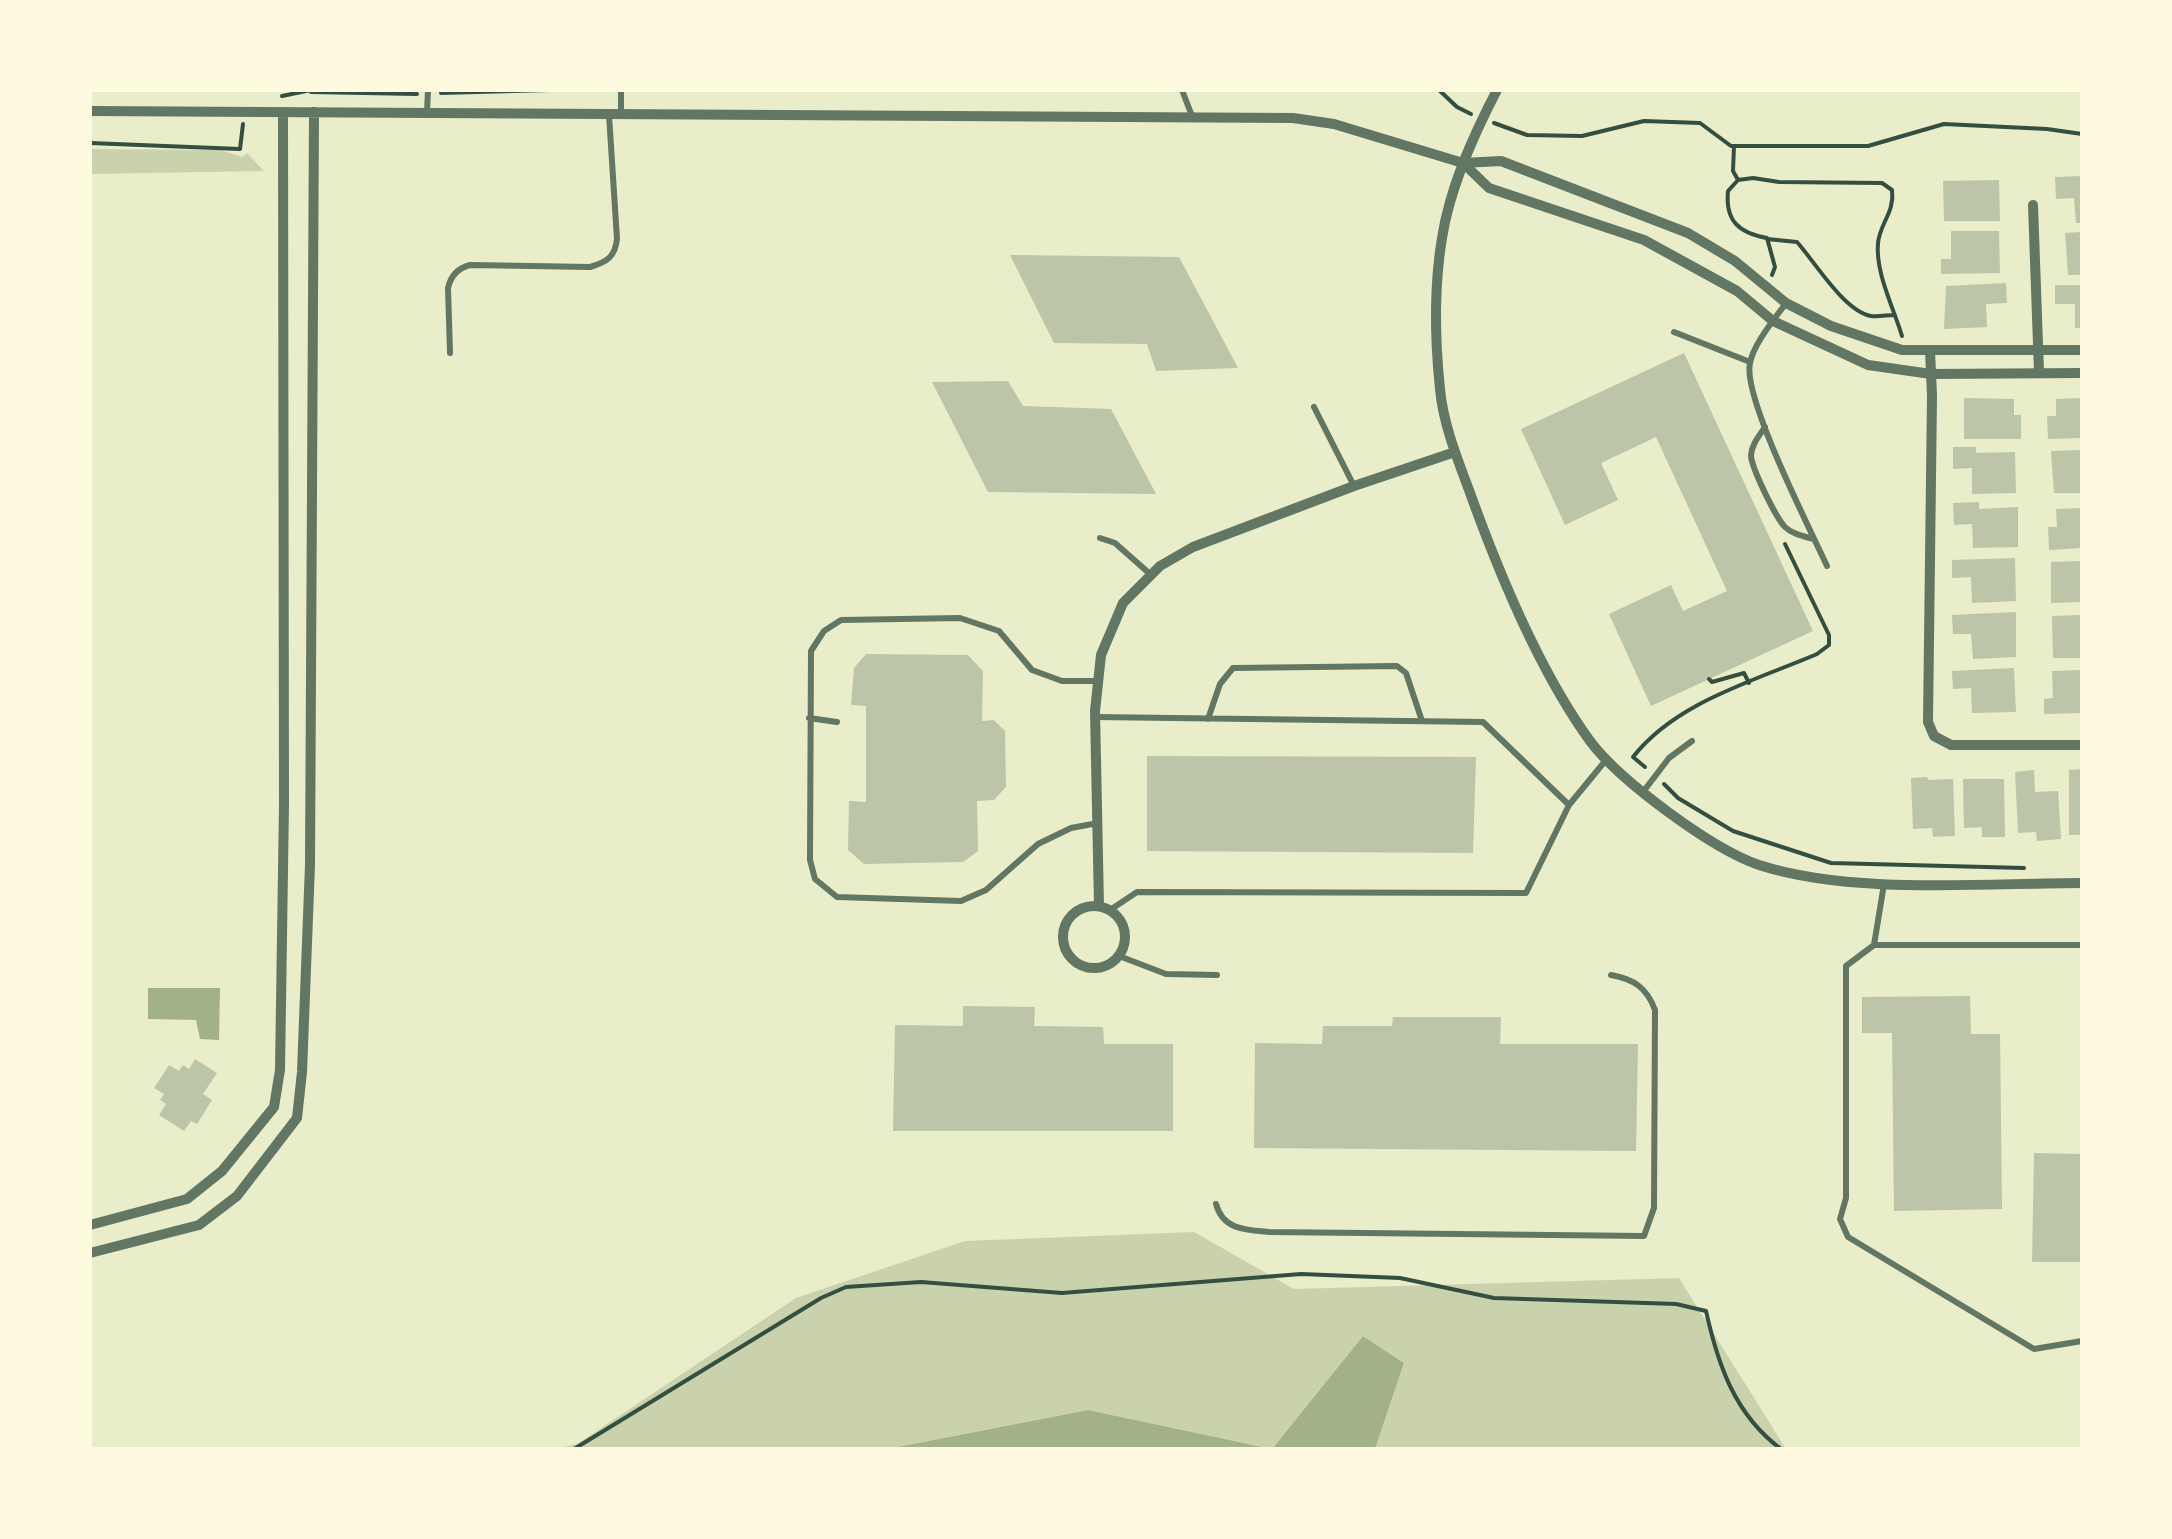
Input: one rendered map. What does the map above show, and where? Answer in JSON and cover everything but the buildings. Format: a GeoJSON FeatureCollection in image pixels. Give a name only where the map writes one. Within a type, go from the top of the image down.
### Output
{"type":"FeatureCollection","features":[{"type":"Feature","properties":{"kind":"street"},"geometry":{"type":"LineString","coordinates":[[1496,90],[1463,163],[1442,238],[1436,326],[1440,393],[1455,452],[1496,565],[1591,742],[1642,792],[1680,821],[1757,864],[1838,882],[2082,884]]}},
{"type":"Feature","properties":{"kind":"street"},"geometry":{"type":"LineString","coordinates":[[90,111],[1293,118],[1334,124],[1463,163],[1501,161],[1688,233],[1735,261],[1786,303],[1873,342],[1902,350],[2082,350]]}},
{"type":"Feature","properties":{"kind":"street"},"geometry":{"type":"LineString","coordinates":[[90,1225],[187,1199],[222,1172],[252,1139],[274,1107],[278,1088],[284,804],[283,112]]}},
{"type":"Feature","properties":{"kind":"street"},"geometry":{"type":"LineString","coordinates":[[90,1253],[200,1225],[237,1196],[297,1118],[310,865],[314,112]]}},
{"type":"Feature","properties":{"kind":"street"},"geometry":{"type":"LineString","coordinates":[[1463,163],[1490,188],[1644,240],[1737,291],[1774,321],[1868,365],[1931,374],[2082,372]]}},
{"type":"Feature","properties":{"kind":"street"},"geometry":{"type":"LineString","coordinates":[[2033,205],[2039,372]]}},
{"type":"Feature","properties":{"kind":"street"},"geometry":{"type":"LineString","coordinates":[[1930,350],[1926,708],[1934,736],[1951,745],[2082,745]]}},
{"type":"Feature","properties":{"kind":"street"},"geometry":{"type":"LineString","coordinates":[[1105,908],[1095,718],[1102,655],[1123,604],[1160,566],[1194,548],[1455,452]]}},
{"type":"Feature","properties":{"kind":"street"},"geometry":{"type":"LineString","coordinates":[[1087,906],[1105,908],[1121,922],[1125,932],[1119,956],[1094,969],[1083,967],[1067,954],[1062,932],[1070,916],[1087,906]]}},
{"type":"Feature","properties":{"kind":"lane"},"geometry":{"type":"LineString","coordinates":[[427,112],[428,90]]}},
{"type":"Feature","properties":{"kind":"lane"},"geometry":{"type":"LineString","coordinates":[[450,352],[448,288],[450,279],[461,268],[590,268],[612,256],[616,239],[615,113],[621,90]]}},
{"type":"Feature","properties":{"kind":"lane"},"geometry":{"type":"LineString","coordinates":[[1182,90],[1192,116]]}},
{"type":"Feature","properties":{"kind":"lane"},"geometry":{"type":"LineString","coordinates":[[1786,303],[1750,362],[1750,382],[1827,566]]}},
{"type":"Feature","properties":{"kind":"lane"},"geometry":{"type":"LineString","coordinates":[[1674,332],[1750,362]]}},
{"type":"Feature","properties":{"kind":"lane"},"geometry":{"type":"LineString","coordinates":[[1314,407],[1354,486]]}},
{"type":"Feature","properties":{"kind":"lane"},"geometry":{"type":"LineString","coordinates":[[1766,427],[1756,440],[1751,457],[1756,473],[1782,524],[1792,533],[1815,540]]}},
{"type":"Feature","properties":{"kind":"lane"},"geometry":{"type":"LineString","coordinates":[[1100,538],[1115,543],[1151,575]]}},
{"type":"Feature","properties":{"kind":"lane"},"geometry":{"type":"LineString","coordinates":[[1098,681],[1062,681],[1032,670],[999,632],[960,618],[841,620],[824,631],[811,651],[810,860],[816,879],[837,897],[961,901],[986,890],[1038,844],[1071,828],[1098,823]]}},
{"type":"Feature","properties":{"kind":"lane"},"geometry":{"type":"LineString","coordinates":[[1208,719],[1220,684],[1232,668],[1396,666],[1406,673],[1422,721]]}},
{"type":"Feature","properties":{"kind":"lane"},"geometry":{"type":"LineString","coordinates":[[809,718],[837,722]]}},
{"type":"Feature","properties":{"kind":"lane"},"geometry":{"type":"LineString","coordinates":[[1095,718],[1484,722],[1569,805]]}},
{"type":"Feature","properties":{"kind":"lane"},"geometry":{"type":"LineString","coordinates":[[1642,792],[1668,758],[1692,741]]}},
{"type":"Feature","properties":{"kind":"lane"},"geometry":{"type":"LineString","coordinates":[[1105,908],[1137,892],[1526,893],[1569,805],[1608,758]]}},
{"type":"Feature","properties":{"kind":"lane"},"geometry":{"type":"LineString","coordinates":[[1874,945],[1884,883]]}},
{"type":"Feature","properties":{"kind":"lane"},"geometry":{"type":"LineString","coordinates":[[2082,945],[1874,945],[1846,966],[1846,1198],[1840,1219],[1848,1237],[2034,1349],[2082,1341]]}},
{"type":"Feature","properties":{"kind":"lane"},"geometry":{"type":"LineString","coordinates":[[1119,956],[1166,974],[1217,976]]}},
{"type":"Feature","properties":{"kind":"lane"},"geometry":{"type":"LineString","coordinates":[[1216,1204],[1226,1222],[1240,1229],[1269,1232],[1644,1236],[1654,1208],[1655,1010],[1641,986],[1628,978],[1611,975]]}},
{"type":"Feature","properties":{"kind":"path"},"geometry":{"type":"LineString","coordinates":[[279,96],[311,90]]}},
{"type":"Feature","properties":{"kind":"path"},"geometry":{"type":"LineString","coordinates":[[1439,90],[1457,107],[1526,135],[1582,136],[1644,121],[1700,123],[1734,146],[1868,146],[1944,124],[2047,128],[2082,134]]}},
{"type":"Feature","properties":{"kind":"path"},"geometry":{"type":"LineString","coordinates":[[90,143],[240,149],[244,112]]}},
{"type":"Feature","properties":{"kind":"path"},"geometry":{"type":"LineString","coordinates":[[1734,146],[1732,170],[1738,180]]}},
{"type":"Feature","properties":{"kind":"path"},"geometry":{"type":"LineString","coordinates":[[1896,314],[1870,316],[1856,308],[1836,290],[1798,242],[1766,238],[1738,228],[1729,218],[1728,191],[1738,180],[1754,178],[1778,182],[1882,183],[1892,190],[1894,204],[1878,240],[1879,262],[1896,314],[1904,340]]}},
{"type":"Feature","properties":{"kind":"path"},"geometry":{"type":"LineString","coordinates":[[1766,238],[1775,267],[1768,287]]}},
{"type":"Feature","properties":{"kind":"path"},"geometry":{"type":"LineString","coordinates":[[1782,538],[1829,645],[1672,718],[1633,757],[1678,798],[1734,830],[1831,863],[2026,868]]}},
{"type":"Feature","properties":{"kind":"path"},"geometry":{"type":"LineString","coordinates":[[1708,679],[1712,682],[1744,673],[1750,683]]}},
{"type":"Feature","properties":{"kind":"path"},"geometry":{"type":"LineString","coordinates":[[574,1449],[821,1298],[846,1287],[921,1282],[1062,1293],[1301,1274],[1400,1278],[1494,1298],[1676,1304],[1706,1311],[1715,1351],[1733,1397],[1769,1440],[1782,1449]]}},
{"type":"Feature","properties":{"kind":"shaded area"},"geometry":{"type":"Polygon","coordinates":[[[90,149],[220,150],[243,157],[247,153],[264,171],[90,174],[90,149]]]}},
{"type":"Feature","properties":{"kind":"shaded area"},"geometry":{"type":"Polygon","coordinates":[[[148,988],[220,988],[219,1040],[200,1039],[196,1020],[148,1019],[148,988]]]}},
{"type":"Feature","properties":{"kind":"shaded area"},"geometry":{"type":"Polygon","coordinates":[[[1194,1232],[1294,1289],[1679,1278],[1786,1449],[1375,1449],[1404,1363],[1363,1336],[1272,1449],[1088,1410],[887,1449],[555,1449],[577,1444],[796,1298],[965,1241],[1194,1232]]]}},
{"type":"Feature","properties":{"kind":"shaded area"},"geometry":{"type":"Polygon","coordinates":[[[1363,1336],[1404,1363],[1375,1449],[1272,1449],[1363,1336]]]}},
{"type":"Feature","properties":{"kind":"shaded area"},"geometry":{"type":"Polygon","coordinates":[[[1088,1410],[1272,1449],[887,1449],[1088,1410]]]}}]}
